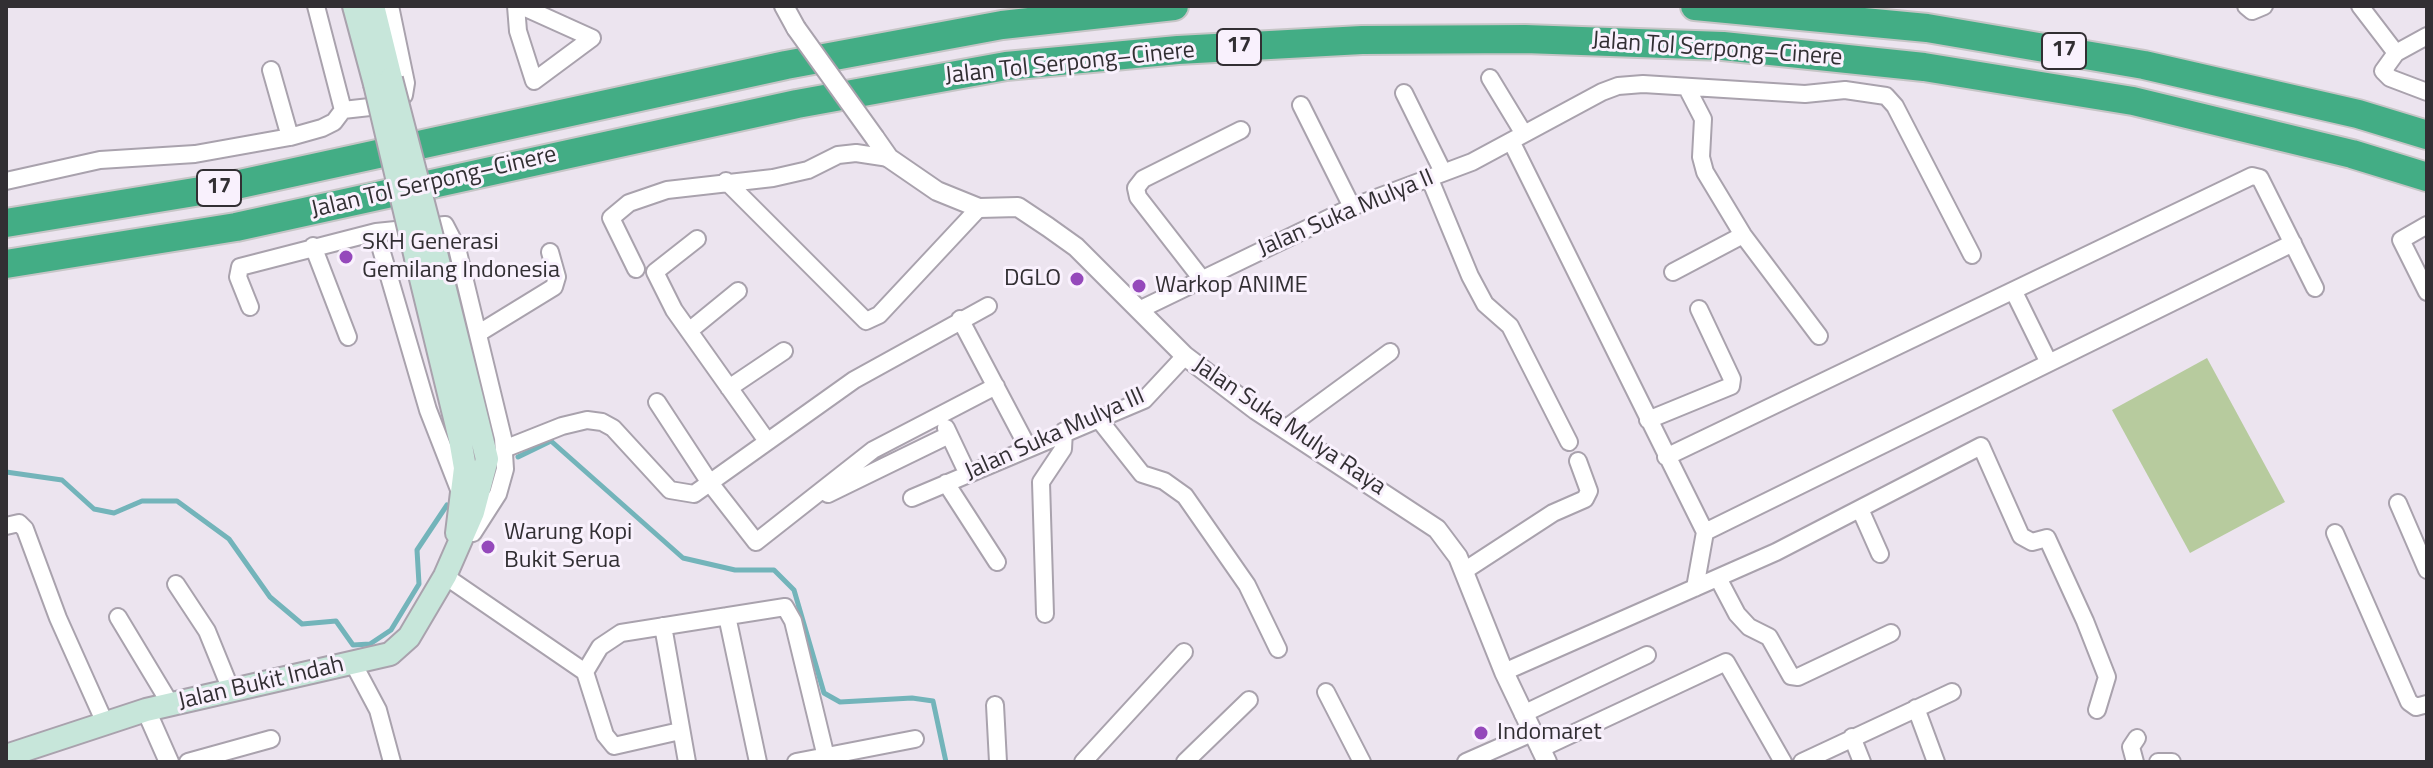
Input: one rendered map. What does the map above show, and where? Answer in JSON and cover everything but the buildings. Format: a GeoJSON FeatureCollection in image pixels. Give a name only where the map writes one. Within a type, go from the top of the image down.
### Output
{"type":"FeatureCollection","features":[{"type":"Feature","properties":{"kind":"highway","name":"Jalan Tol Serpong–Cinere"},"geometry":{"type":"LineString","coordinates":[[6,223],[231,186],[786,65],[1002,25],[1174,6]]}},
{"type":"Feature","properties":{"kind":"highway","name":"Jalan Tol Serpong–Cinere"},"geometry":{"type":"LineString","coordinates":[[1695,6],[1927,28],[2144,65],[2358,114],[2427,135]]}},
{"type":"Feature","properties":{"kind":"highway","name":"Jalan Tol Serpong–Cinere"},"geometry":{"type":"LineString","coordinates":[[6,264],[236,227],[797,104],[1006,66],[1178,50],[1362,40],[1525,39],[1723,46],[1924,67],[2133,101],[2352,154],[2427,177]]}},
{"type":"Feature","properties":{"kind":"main road","name":"Jalan Bukit Indah"},"geometry":{"type":"LineString","coordinates":[[354,6],[383,82]]}},
{"type":"Feature","properties":{"kind":"main road","name":"Jalan Bukit Indah"},"geometry":{"type":"LineString","coordinates":[[6,756],[146,710],[398,650],[445,576],[478,497],[487,459],[426,253],[383,82],[373,6]]}},
{"type":"Feature","properties":{"kind":"main road","name":"Jalan Bukit Indah"},"geometry":{"type":"LineString","coordinates":[[426,253],[465,468],[457,542]]}},
{"type":"Feature","properties":{"kind":"street"},"geometry":{"type":"LineString","coordinates":[[316,6],[343,110]]}},
{"type":"Feature","properties":{"kind":"street"},"geometry":{"type":"LineString","coordinates":[[6,181],[100,160],[195,154],[290,137],[334,122],[343,110],[379,106],[404,95],[406,83],[390,6]]}},
{"type":"Feature","properties":{"kind":"street"},"geometry":{"type":"LineString","coordinates":[[518,6],[592,38],[534,81],[518,31],[518,6]]}},
{"type":"Feature","properties":{"kind":"street","name":"Jalan Suka Mulya Raya"},"geometry":{"type":"LineString","coordinates":[[784,6],[796,28],[889,158],[937,191],[979,208],[1010,206],[1026,212],[1076,247],[1185,356],[1285,429],[1437,529],[1448,541],[1464,571],[1504,672],[1540,748]]}},
{"type":"Feature","properties":{"kind":"street"},"geometry":{"type":"LineString","coordinates":[[2246,6],[2252,11],[2264,6]]}},
{"type":"Feature","properties":{"kind":"street"},"geometry":{"type":"LineString","coordinates":[[2360,6],[2396,53]]}},
{"type":"Feature","properties":{"kind":"street"},"geometry":{"type":"LineString","coordinates":[[2427,36],[2396,53],[2383,71],[2390,78],[2427,92]]}},
{"type":"Feature","properties":{"kind":"street"},"geometry":{"type":"LineString","coordinates":[[271,70],[290,137]]}},
{"type":"Feature","properties":{"kind":"street"},"geometry":{"type":"LineString","coordinates":[[1490,78],[1648,420],[1705,532],[1695,588]]}},
{"type":"Feature","properties":{"kind":"street","name":"Jalan Suka Mulya II"},"geometry":{"type":"LineString","coordinates":[[1139,310],[1352,207],[1472,162],[1618,86],[1805,94],[1845,90],[1886,96],[1895,106],[1972,255]]}},
{"type":"Feature","properties":{"kind":"street"},"geometry":{"type":"LineString","coordinates":[[1687,88],[1703,119],[1702,164],[1743,235],[1819,336]]}},
{"type":"Feature","properties":{"kind":"street"},"geometry":{"type":"LineString","coordinates":[[1404,93],[1470,276],[1485,304],[1514,332],[1569,442]]}},
{"type":"Feature","properties":{"kind":"street"},"geometry":{"type":"LineString","coordinates":[[1301,105],[1352,207]]}},
{"type":"Feature","properties":{"kind":"street"},"geometry":{"type":"LineString","coordinates":[[1201,278],[1138,197],[1136,188],[1148,176],[1241,130]]}},
{"type":"Feature","properties":{"kind":"street"},"geometry":{"type":"LineString","coordinates":[[636,269],[614,230],[613,214],[629,203],[667,190],[773,178],[808,170],[838,155],[856,153],[889,158]]}},
{"type":"Feature","properties":{"kind":"street"},"geometry":{"type":"LineString","coordinates":[[1666,457],[2257,175],[2315,288]]}},
{"type":"Feature","properties":{"kind":"street"},"geometry":{"type":"LineString","coordinates":[[726,181],[866,321],[879,315],[979,208]]}},
{"type":"Feature","properties":{"kind":"street"},"geometry":{"type":"LineString","coordinates":[[250,307],[238,277],[240,267],[376,232],[445,225],[457,248],[479,333],[504,449],[505,469],[498,494],[445,576],[585,672],[605,735],[614,746],[680,731]]}},
{"type":"Feature","properties":{"kind":"street"},"geometry":{"type":"LineString","coordinates":[[2427,225],[2401,240],[2427,292]]}},
{"type":"Feature","properties":{"kind":"street"},"geometry":{"type":"LineString","coordinates":[[376,232],[428,410],[460,494]]}},
{"type":"Feature","properties":{"kind":"street"},"geometry":{"type":"LineString","coordinates":[[1673,272],[1743,235]]}},
{"type":"Feature","properties":{"kind":"street"},"geometry":{"type":"LineString","coordinates":[[697,239],[655,272],[689,331],[767,441]]}},
{"type":"Feature","properties":{"kind":"street"},"geometry":{"type":"LineString","coordinates":[[1705,532],[2293,243]]}},
{"type":"Feature","properties":{"kind":"street"},"geometry":{"type":"LineString","coordinates":[[313,246],[348,337]]}},
{"type":"Feature","properties":{"kind":"street"},"geometry":{"type":"LineString","coordinates":[[479,333],[531,305],[554,287],[557,277],[550,252]]}},
{"type":"Feature","properties":{"kind":"street"},"geometry":{"type":"LineString","coordinates":[[689,331],[738,291]]}},
{"type":"Feature","properties":{"kind":"street"},"geometry":{"type":"LineString","coordinates":[[2014,292],[2048,361]]}},
{"type":"Feature","properties":{"kind":"street"},"geometry":{"type":"LineString","coordinates":[[504,449],[562,426],[587,420],[602,422],[613,428],[670,490],[694,494],[854,380],[988,306]]}},
{"type":"Feature","properties":{"kind":"street"},"geometry":{"type":"LineString","coordinates":[[1648,420],[1731,386],[1732,379],[1699,309]]}},
{"type":"Feature","properties":{"kind":"street"},"geometry":{"type":"LineString","coordinates":[[960,319],[1024,440]]}},
{"type":"Feature","properties":{"kind":"street"},"geometry":{"type":"LineString","coordinates":[[729,388],[784,351]]}},
{"type":"Feature","properties":{"kind":"street"},"geometry":{"type":"LineString","coordinates":[[1285,429],[1390,352]]}},
{"type":"Feature","properties":{"kind":"street","name":"Jalan Suka Mulya III"},"geometry":{"type":"LineString","coordinates":[[912,498],[1097,417],[1144,400],[1185,356]]}},
{"type":"Feature","properties":{"kind":"street"},"geometry":{"type":"LineString","coordinates":[[657,402],[710,483],[756,542],[873,450],[996,386]]}},
{"type":"Feature","properties":{"kind":"street"},"geometry":{"type":"LineString","coordinates":[[940,415],[964,466]]}},
{"type":"Feature","properties":{"kind":"street"},"geometry":{"type":"LineString","coordinates":[[1097,417],[1142,474],[1164,481],[1185,496],[1247,585],[1278,649]]}},
{"type":"Feature","properties":{"kind":"street"},"geometry":{"type":"LineString","coordinates":[[1045,614],[1041,482],[1063,449],[1064,431]]}},
{"type":"Feature","properties":{"kind":"street"},"geometry":{"type":"LineString","coordinates":[[798,509],[949,435]]}},
{"type":"Feature","properties":{"kind":"street"},"geometry":{"type":"LineString","coordinates":[[1504,672],[1718,578],[1981,446],[2021,536],[2032,542],[2047,538],[2080,609],[2107,677],[2097,710]]}},
{"type":"Feature","properties":{"kind":"street"},"geometry":{"type":"LineString","coordinates":[[1464,571],[1553,513],[1585,499],[1589,491],[1578,461]]}},
{"type":"Feature","properties":{"kind":"street"},"geometry":{"type":"LineString","coordinates":[[946,483],[997,562]]}},
{"type":"Feature","properties":{"kind":"street"},"geometry":{"type":"LineString","coordinates":[[2398,503],[2427,570]]}},
{"type":"Feature","properties":{"kind":"street"},"geometry":{"type":"LineString","coordinates":[[1860,509],[1880,554]]}},
{"type":"Feature","properties":{"kind":"street"},"geometry":{"type":"LineString","coordinates":[[6,526],[19,523],[25,529],[58,618],[105,723]]}},
{"type":"Feature","properties":{"kind":"street"},"geometry":{"type":"LineString","coordinates":[[2335,533],[2409,702],[2416,707],[2427,704]]}},
{"type":"Feature","properties":{"kind":"street"},"geometry":{"type":"LineString","coordinates":[[1718,578],[1737,614],[1749,627],[1769,637],[1791,676],[1798,677],[1891,633]]}},
{"type":"Feature","properties":{"kind":"street"},"geometry":{"type":"LineString","coordinates":[[176,584],[207,631],[231,690]]}},
{"type":"Feature","properties":{"kind":"street"},"geometry":{"type":"LineString","coordinates":[[585,672],[600,647],[616,634],[781,607],[790,613],[826,757]]}},
{"type":"Feature","properties":{"kind":"street"},"geometry":{"type":"LineString","coordinates":[[727,616],[758,762]]}},
{"type":"Feature","properties":{"kind":"street"},"geometry":{"type":"LineString","coordinates":[[118,617],[171,705]]}},
{"type":"Feature","properties":{"kind":"street"},"geometry":{"type":"LineString","coordinates":[[663,626],[687,762]]}},
{"type":"Feature","properties":{"kind":"street"},"geometry":{"type":"LineString","coordinates":[[1083,762],[1184,652]]}},
{"type":"Feature","properties":{"kind":"street"},"geometry":{"type":"LineString","coordinates":[[1523,714],[1647,655]]}},
{"type":"Feature","properties":{"kind":"street"},"geometry":{"type":"LineString","coordinates":[[353,663],[378,710],[392,762]]}},
{"type":"Feature","properties":{"kind":"street"},"geometry":{"type":"LineString","coordinates":[[1466,762],[1540,748],[1722,663],[1728,663],[1783,762]]}},
{"type":"Feature","properties":{"kind":"street"},"geometry":{"type":"LineString","coordinates":[[1326,692],[1362,762]]}},
{"type":"Feature","properties":{"kind":"street"},"geometry":{"type":"LineString","coordinates":[[1802,762],[1952,692]]}},
{"type":"Feature","properties":{"kind":"street"},"geometry":{"type":"LineString","coordinates":[[1185,762],[1249,700]]}},
{"type":"Feature","properties":{"kind":"street"},"geometry":{"type":"LineString","coordinates":[[995,705],[998,762]]}},
{"type":"Feature","properties":{"kind":"street"},"geometry":{"type":"LineString","coordinates":[[1916,708],[1936,762]]}},
{"type":"Feature","properties":{"kind":"street"},"geometry":{"type":"LineString","coordinates":[[146,710],[169,762]]}},
{"type":"Feature","properties":{"kind":"street"},"geometry":{"type":"LineString","coordinates":[[1852,737],[1862,762]]}},
{"type":"Feature","properties":{"kind":"street"},"geometry":{"type":"LineString","coordinates":[[2135,762],[2131,747],[2137,738]]}},
{"type":"Feature","properties":{"kind":"street"},"geometry":{"type":"LineString","coordinates":[[188,762],[271,739]]}},
{"type":"Feature","properties":{"kind":"street"},"geometry":{"type":"LineString","coordinates":[[796,762],[915,739]]}},
{"type":"Feature","properties":{"kind":"street"},"geometry":{"type":"LineString","coordinates":[[2158,762],[2172,762]]}},
{"type":"Feature","properties":{"kind":"green space"},"geometry":{"type":"Polygon","coordinates":[[[2207,358],[2285,502],[2190,553],[2112,410],[2207,358]]]}},
{"type":"Feature","properties":{"kind":"waterway"},"geometry":{"type":"LineString","coordinates":[[518,457],[551,441],[683,558],[735,570],[774,570],[794,590],[824,693],[840,702],[912,698],[933,701],[946,762]]}},
{"type":"Feature","properties":{"kind":"waterway"},"geometry":{"type":"LineString","coordinates":[[6,472],[62,480],[94,509],[114,513],[142,501],[177,501],[229,539],[270,597],[302,624],[336,621],[353,645],[370,644],[391,630],[419,584],[417,550],[447,505]]}},
{"type":"Feature","properties":{"kind":"place","name":"SKH Generasi Gemilang Indonesia"},"geometry":{"type":"Point","coordinates":[346,257]}},
{"type":"Feature","properties":{"kind":"place","name":"DGLO"},"geometry":{"type":"Point","coordinates":[1077,279]}},
{"type":"Feature","properties":{"kind":"place","name":"Warkop ANIME"},"geometry":{"type":"Point","coordinates":[1139,286]}},
{"type":"Feature","properties":{"kind":"place","name":"Warung Kopi Bukit Serua"},"geometry":{"type":"Point","coordinates":[488,547]}},
{"type":"Feature","properties":{"kind":"place","name":"Indomaret"},"geometry":{"type":"Point","coordinates":[1481,733]}}]}
